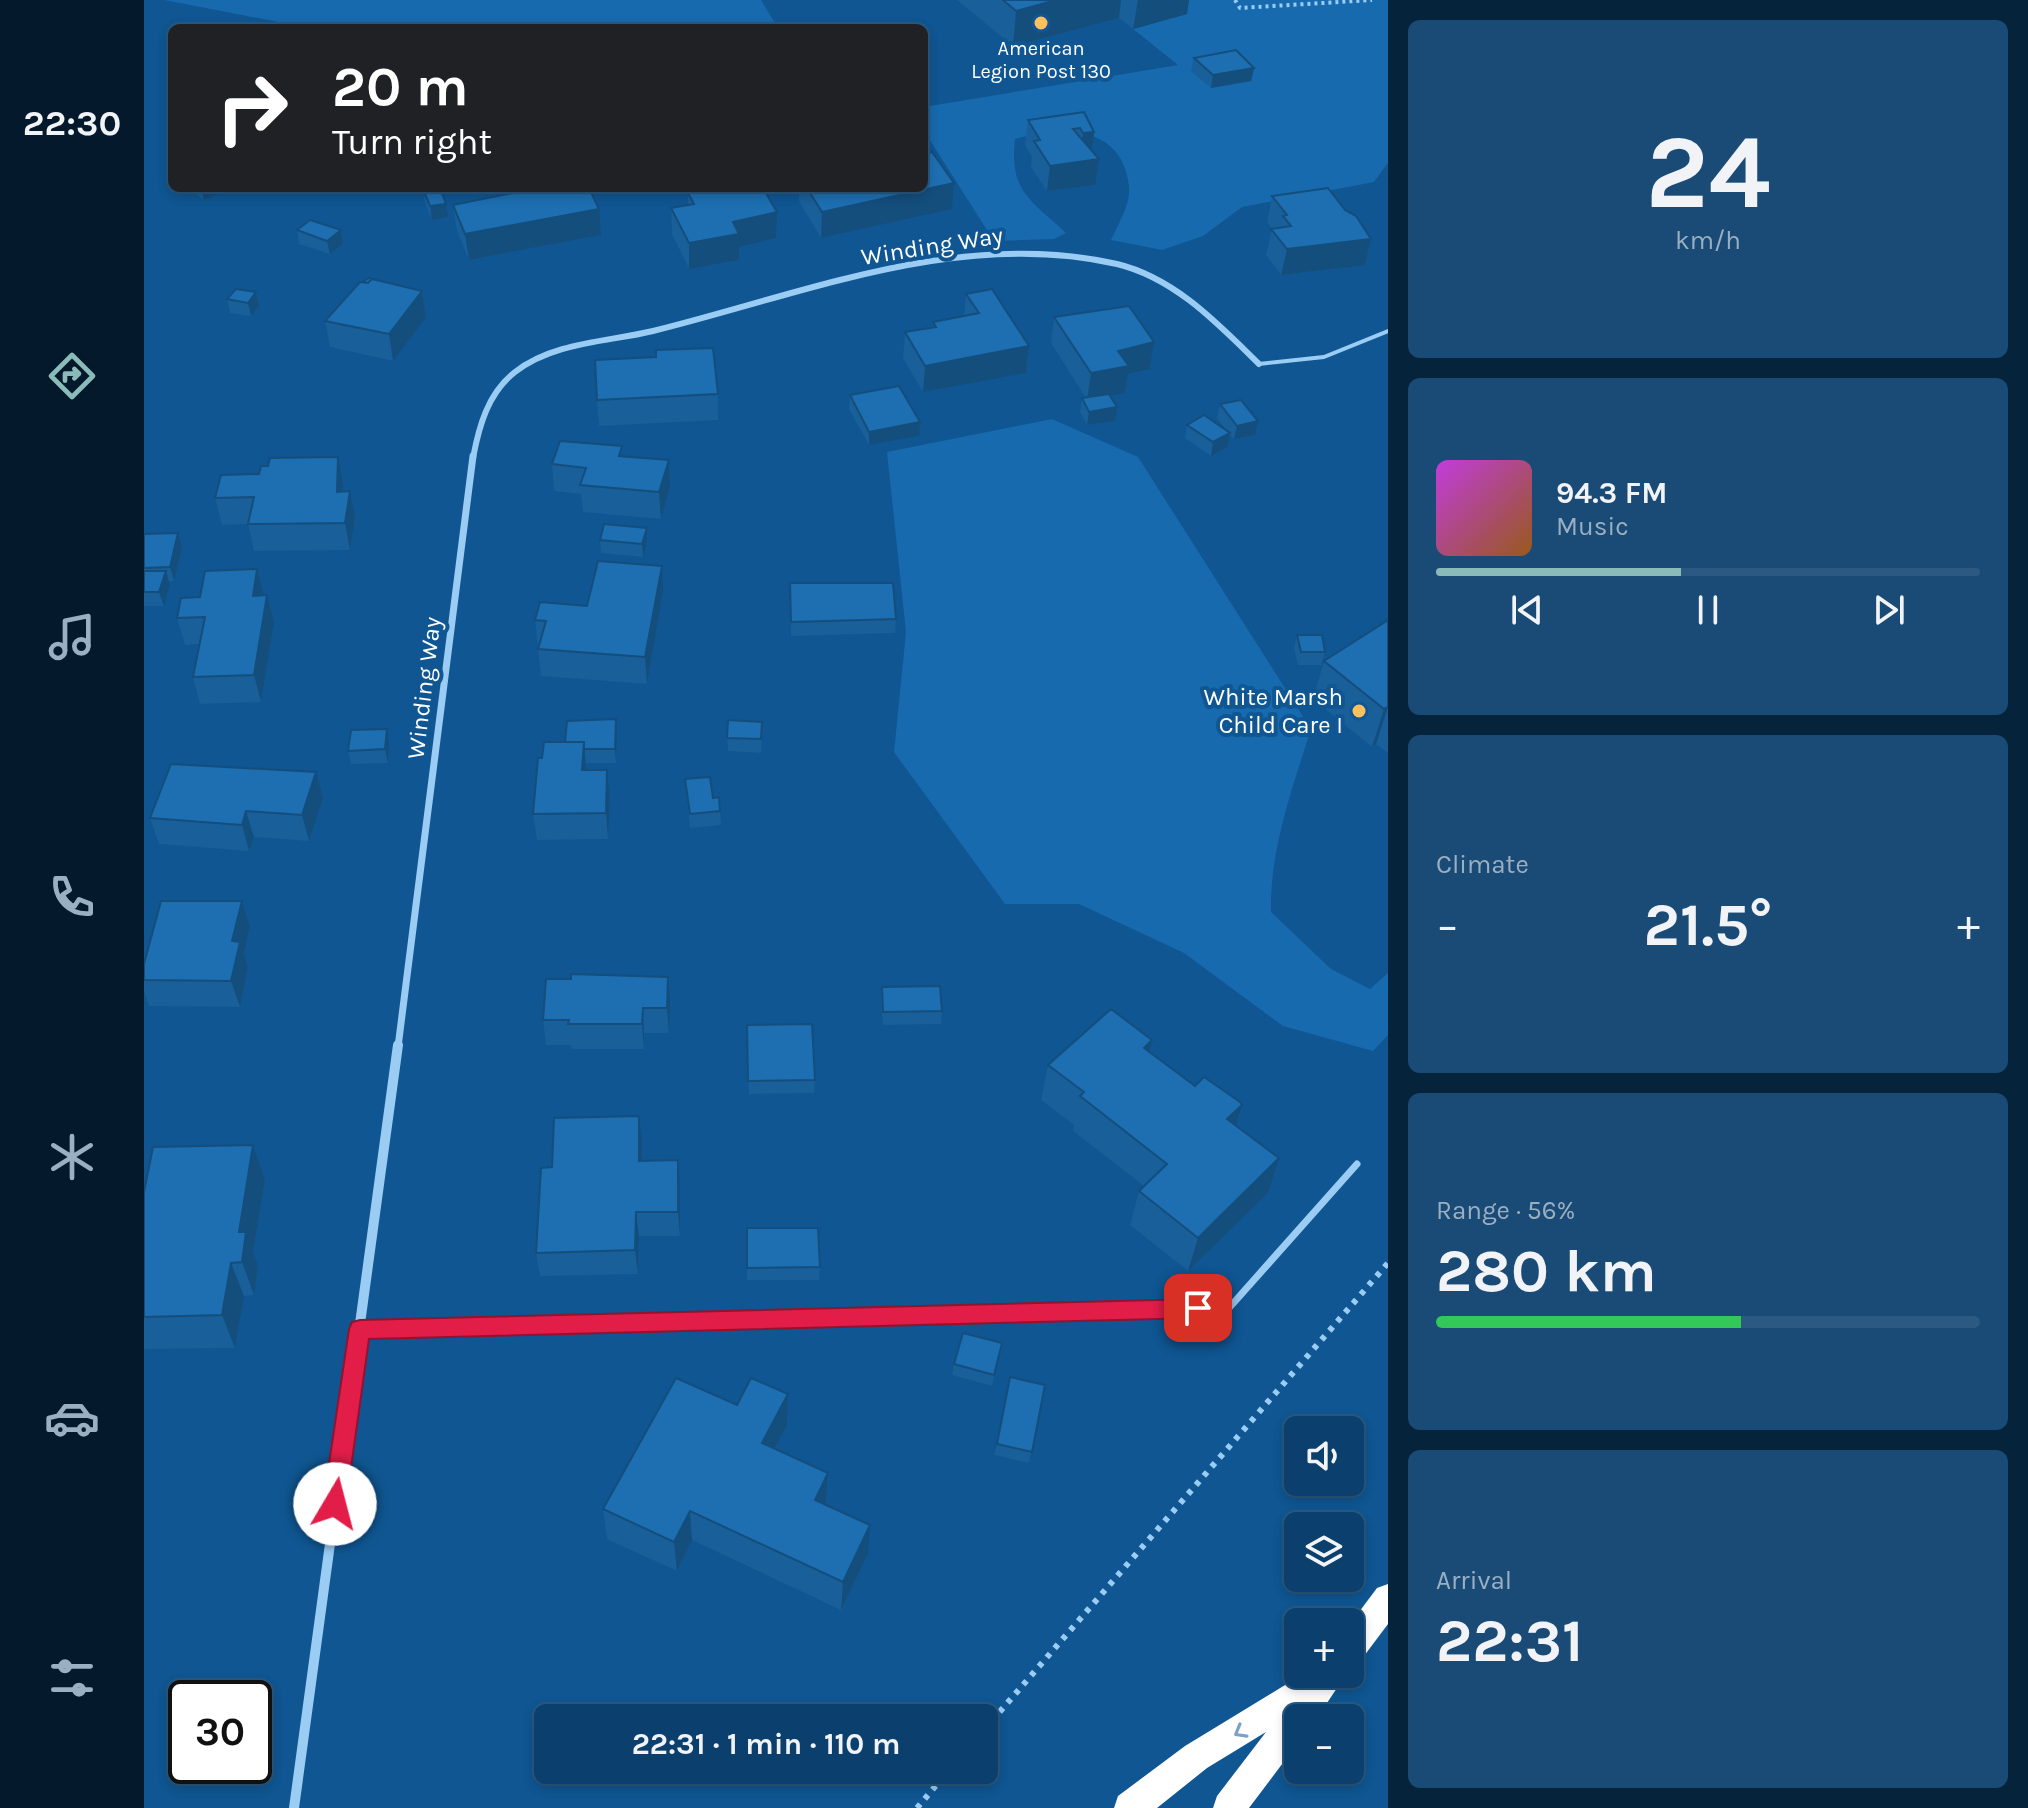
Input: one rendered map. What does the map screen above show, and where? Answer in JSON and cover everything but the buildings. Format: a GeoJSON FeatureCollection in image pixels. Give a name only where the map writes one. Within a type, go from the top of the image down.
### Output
{"type":"FeatureCollection","features":[{"type":"Feature","properties":{"kind":"highway"},"geometry":{"type":"LineString","coordinates":[[1364,1631],[1388,1599]]}},
{"type":"Feature","properties":{"kind":"highway"},"geometry":{"type":"LineString","coordinates":[[1130,1808],[1196,1757],[1309,1688]]}},
{"type":"Feature","properties":{"kind":"highway"},"geometry":{"type":"LineString","coordinates":[[1229,1808],[1320,1688]]}},
{"type":"Feature","properties":{"kind":"street","name":"Winding Way"},"geometry":{"type":"LineString","coordinates":[[294,1808],[389,1122],[468,487],[474,447],[496,391],[513,374],[558,349],[648,332],[930,262],[1001,253],[1093,258],[1143,272],[1203,309],[1259,364]]}},
{"type":"Feature","properties":{"kind":"lane"},"geometry":{"type":"LineString","coordinates":[[1259,364],[1324,357],[1388,331]]}},
{"type":"Feature","properties":{"kind":"lane"},"geometry":{"type":"LineString","coordinates":[[360,1329],[1229,1308],[1357,1164]]}},
{"type":"Feature","properties":{"kind":"path"},"geometry":{"type":"LineString","coordinates":[[1235,0],[1240,8],[1372,0]]}},
{"type":"Feature","properties":{"kind":"path"},"geometry":{"type":"LineString","coordinates":[[998,1714],[1388,1263]]}},
{"type":"Feature","properties":{"kind":"path"},"geometry":{"type":"LineString","coordinates":[[917,1808],[937,1784]]}},
{"type":"Feature","properties":{"kind":"shaded area"},"geometry":{"type":"Polygon","coordinates":[[[164,0],[761,0],[776,24],[289,24],[164,0]]]}},
{"type":"Feature","properties":{"kind":"shaded area"},"geometry":{"type":"Polygon","coordinates":[[[1146,0],[1388,0],[1388,163],[1374,182],[1242,207],[1203,236],[1162,250],[1111,240],[1129,193],[1124,166],[1115,151],[1102,140],[1087,134],[1052,132],[1015,139],[1014,157],[1019,183],[1025,194],[1066,233],[1054,239],[994,241],[928,137],[928,106],[1178,65],[1133,29],[1186,14],[1146,0]]]}},
{"type":"Feature","properties":{"kind":"shaded area"},"geometry":{"type":"Polygon","coordinates":[[[1052,419],[1138,457],[1311,729],[1278,842],[1271,912],[1331,969],[1370,989],[1388,973],[1388,1035],[1373,1051],[1283,1026],[1184,953],[1079,904],[1005,904],[894,752],[906,632],[887,452],[1052,419]]]}},
{"type":"Feature","properties":{"kind":"place","name":"American Legion Post 130"},"geometry":{"type":"Point","coordinates":[1041,23]}},
{"type":"Feature","properties":{"kind":"place","name":"White Marsh Child Care I"},"geometry":{"type":"Point","coordinates":[1359,711]}},
{"type":"Feature","properties":{"kind":"route"},"geometry":{"type":"LineString","coordinates":[[335,1504],[360,1329],[1198,1308]]}}]}
